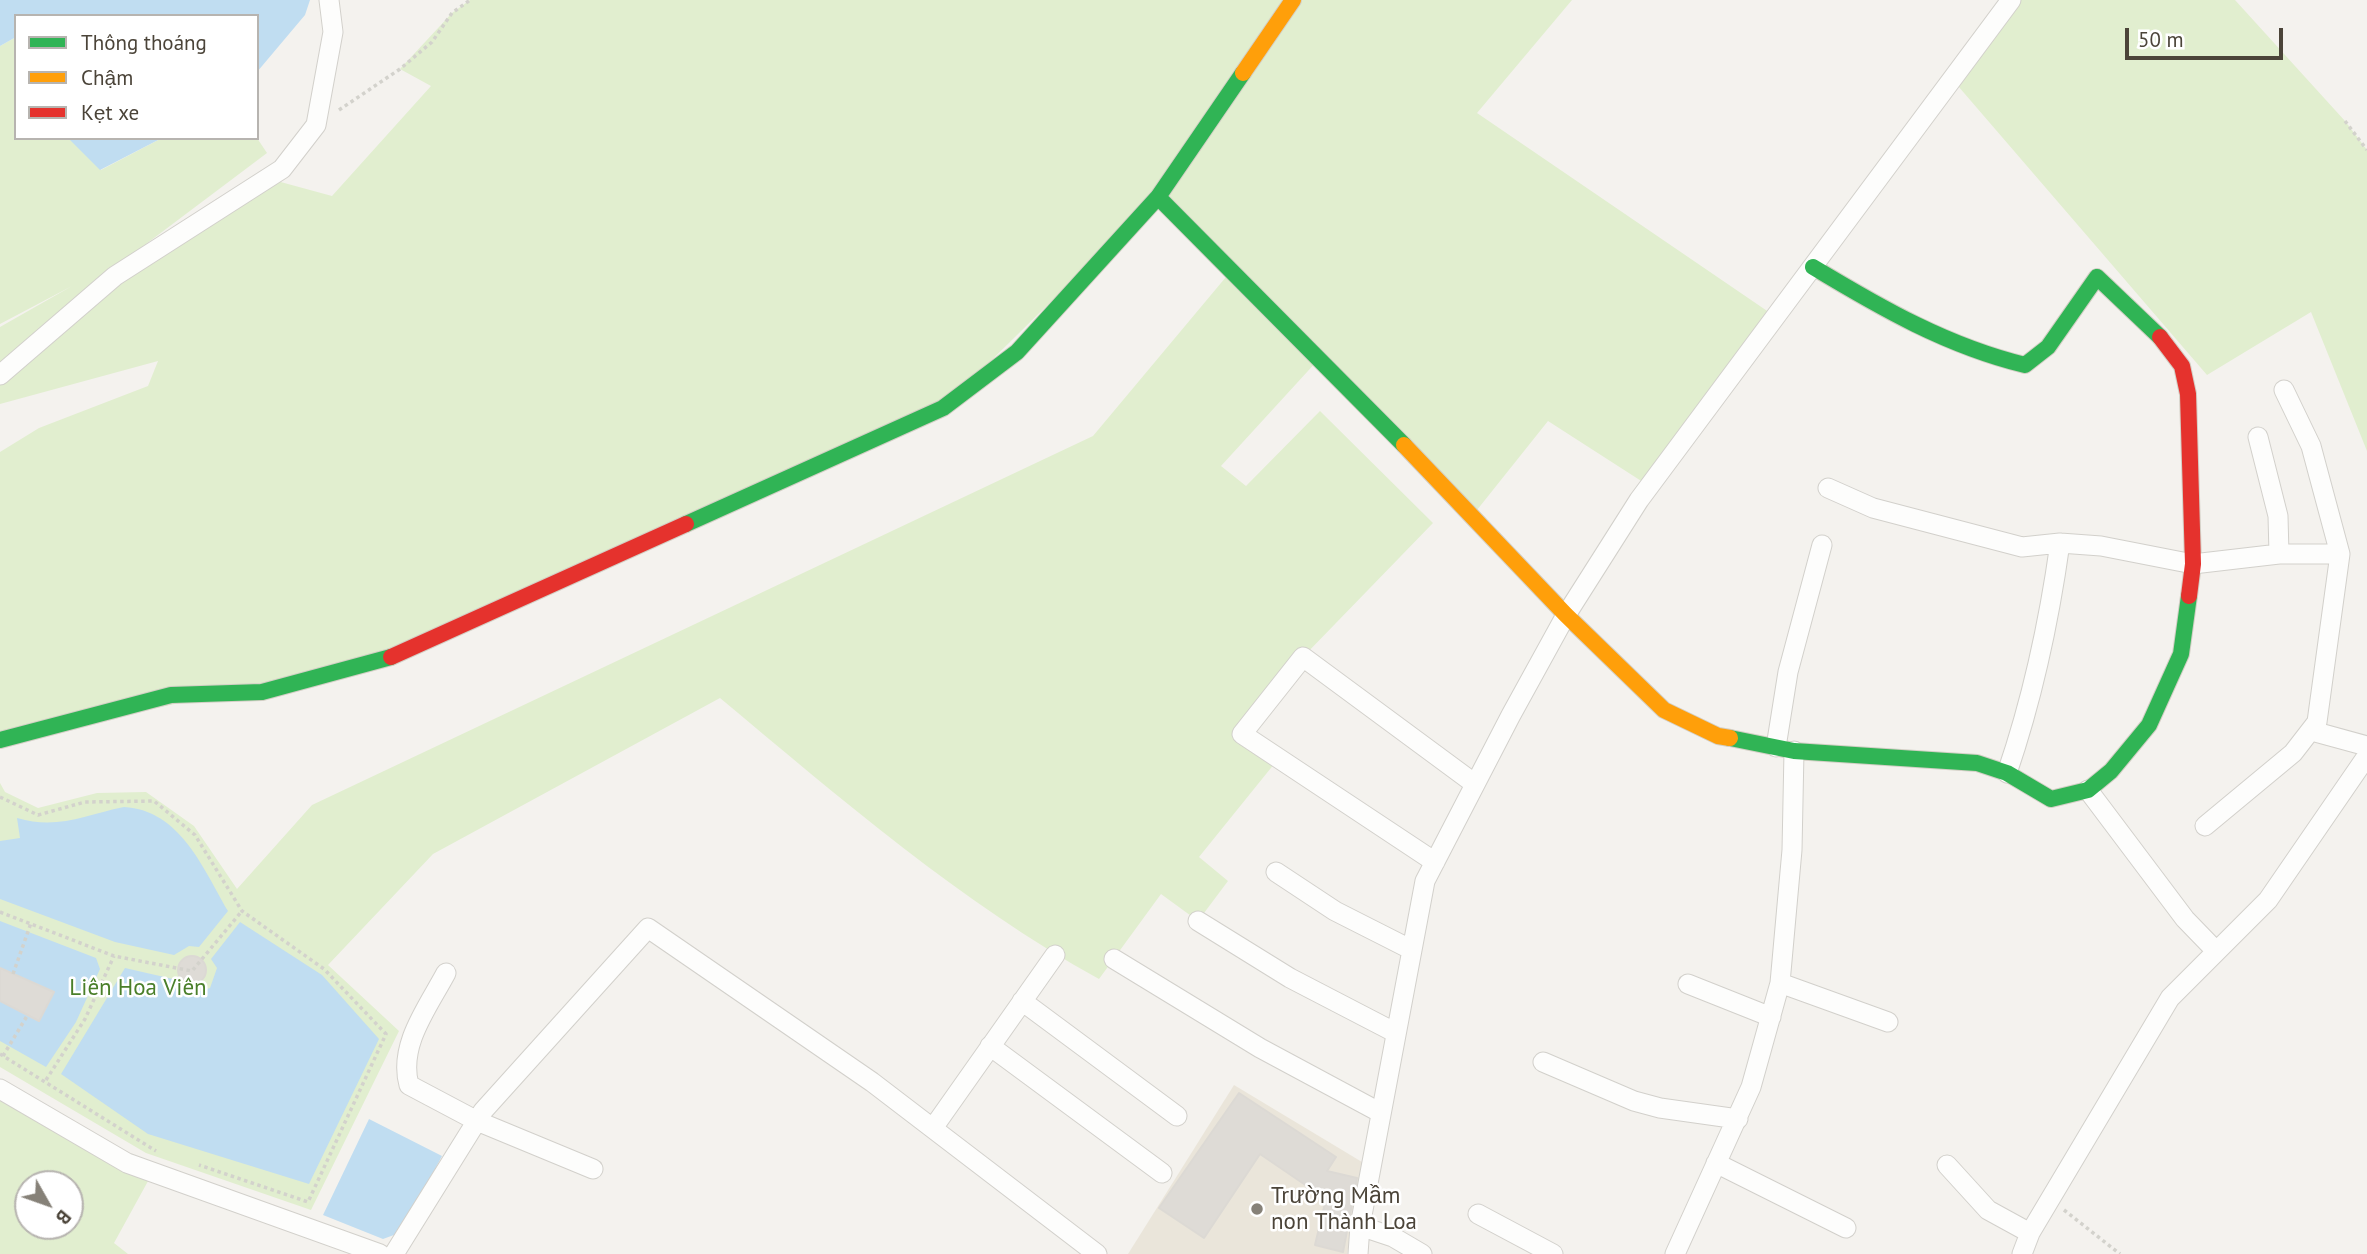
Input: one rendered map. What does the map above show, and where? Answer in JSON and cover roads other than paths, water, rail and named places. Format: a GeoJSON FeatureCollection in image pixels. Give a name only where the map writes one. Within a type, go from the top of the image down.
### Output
{"type":"FeatureCollection","features":[{"type":"Feature","properties":{"kind":"street"},"geometry":{"type":"LineString","coordinates":[[0,375],[115,276],[282,169],[316,125],[333,32],[329,0]]}},
{"type":"Feature","properties":{"kind":"street"},"geometry":{"type":"LineString","coordinates":[[0,740],[171,695],[262,692],[379,662],[943,408],[1017,352],[1158,197],[1293,0]]}},
{"type":"Feature","properties":{"kind":"street"},"geometry":{"type":"LineString","coordinates":[[1357,1254],[1425,881],[1475,784],[1566,615],[1639,500],[2011,0]]}},
{"type":"Feature","properties":{"kind":"street"},"geometry":{"type":"LineString","coordinates":[[1158,197],[1449,490],[1566,615],[1664,710],[1718,736],[1785,749],[1977,763],[2007,773],[2051,799],[2088,790],[2111,771],[2149,725],[2181,654],[2193,564],[2188,394],[2182,366],[2167,343],[2097,277],[2048,347],[2025,365],[1992,359],[1908,325],[1813,267]]}},
{"type":"Feature","properties":{"kind":"street"},"geometry":{"type":"LineString","coordinates":[[2205,826],[2293,753],[2317,723],[2340,554],[2311,446],[2284,390]]}},
{"type":"Feature","properties":{"kind":"street"},"geometry":{"type":"LineString","coordinates":[[2258,437],[2278,516],[2279,554]]}},
{"type":"Feature","properties":{"kind":"street"},"geometry":{"type":"LineString","coordinates":[[1828,488],[1872,508],[2022,547],[2060,543],[2101,546],[2193,564],[2279,554],[2340,554]]}},
{"type":"Feature","properties":{"kind":"street"},"geometry":{"type":"LineString","coordinates":[[2007,773],[2024,722],[2047,634],[2060,543]]}},
{"type":"Feature","properties":{"kind":"street"},"geometry":{"type":"LineString","coordinates":[[1675,1254],[1738,1119],[1780,983],[1792,850],[1785,749],[1788,672],[1822,545]]}},
{"type":"Feature","properties":{"kind":"street"},"geometry":{"type":"LineString","coordinates":[[1435,862],[1242,734],[1303,657],[1475,784]]}},
{"type":"Feature","properties":{"kind":"street"},"geometry":{"type":"LineString","coordinates":[[2312,731],[2367,746]]}},
{"type":"Feature","properties":{"kind":"street"},"geometry":{"type":"LineString","coordinates":[[2022,1254],[2030,1233],[2170,998],[2268,900],[2367,756]]}},
{"type":"Feature","properties":{"kind":"street"},"geometry":{"type":"LineString","coordinates":[[2088,790],[2185,919],[2216,951]]}},
{"type":"Feature","properties":{"kind":"street"},"geometry":{"type":"LineString","coordinates":[[1276,873],[1335,911],[1412,950]]}},
{"type":"Feature","properties":{"kind":"street"},"geometry":{"type":"LineString","coordinates":[[1198,920],[1290,978],[1396,1033]]}},
{"type":"Feature","properties":{"kind":"street"},"geometry":{"type":"LineString","coordinates":[[394,1254],[477,1121],[648,928],[872,1082],[1097,1254]]}},
{"type":"Feature","properties":{"kind":"street"},"geometry":{"type":"LineString","coordinates":[[933,1128],[1055,955]]}},
{"type":"Feature","properties":{"kind":"street"},"geometry":{"type":"LineString","coordinates":[[1114,959],[1260,1048],[1381,1113]]}},
{"type":"Feature","properties":{"kind":"street"},"geometry":{"type":"LineString","coordinates":[[446,973],[416,1030],[404,1067],[409,1085],[477,1121],[593,1169]]}},
{"type":"Feature","properties":{"kind":"street"},"geometry":{"type":"LineString","coordinates":[[1780,983],[1888,1022]]}},
{"type":"Feature","properties":{"kind":"street"},"geometry":{"type":"LineString","coordinates":[[1689,984],[1771,1017]]}},
{"type":"Feature","properties":{"kind":"street"},"geometry":{"type":"LineString","coordinates":[[1022,1001],[1177,1116]]}},
{"type":"Feature","properties":{"kind":"street"},"geometry":{"type":"LineString","coordinates":[[990,1046],[1162,1173]]}},
{"type":"Feature","properties":{"kind":"street"},"geometry":{"type":"LineString","coordinates":[[1543,1062],[1634,1101],[1660,1108],[1738,1119]]}},
{"type":"Feature","properties":{"kind":"street"},"geometry":{"type":"LineString","coordinates":[[0,1089],[127,1163],[380,1254]]}},
{"type":"Feature","properties":{"kind":"street"},"geometry":{"type":"LineString","coordinates":[[1716,1163],[1846,1228]]}},
{"type":"Feature","properties":{"kind":"street"},"geometry":{"type":"LineString","coordinates":[[1947,1165],[1988,1210],[2030,1233]]}},
{"type":"Feature","properties":{"kind":"street"},"geometry":{"type":"LineString","coordinates":[[1478,1214],[1553,1254]]}},
{"type":"Feature","properties":{"kind":"street"},"geometry":{"type":"LineString","coordinates":[[1360,1226],[1393,1237],[1422,1254]]}},
{"type":"Feature","properties":{"kind":"water"},"geometry":{"type":"Polygon","coordinates":[[[0,0],[310,0],[305,15],[259,70],[259,14],[14,14],[14,38],[0,46],[0,0]]]}},
{"type":"Feature","properties":{"kind":"water"},"geometry":{"type":"Polygon","coordinates":[[[70,140],[158,140],[100,170],[70,140]]]}},
{"type":"Feature","properties":{"kind":"water"},"geometry":{"type":"Polygon","coordinates":[[[124,807],[160,818],[175,830],[199,860],[228,911],[199,947],[189,946],[174,955],[115,942],[0,899],[0,841],[20,838],[17,818],[58,822],[124,807]]]}},
{"type":"Feature","properties":{"kind":"water"},"geometry":{"type":"Polygon","coordinates":[[[0,921],[96,958],[100,969],[76,1022],[46,1067],[0,1041],[0,921]]]}},
{"type":"Feature","properties":{"kind":"water"},"geometry":{"type":"Polygon","coordinates":[[[240,922],[322,975],[379,1039],[309,1184],[148,1134],[61,1074],[125,968],[173,979],[190,994],[210,988],[217,968],[211,959],[240,922]]]}},
{"type":"Feature","properties":{"kind":"water"},"geometry":{"type":"Polygon","coordinates":[[[369,1119],[442,1156],[402,1232],[383,1239],[323,1215],[369,1119]]]}},
{"type":"Feature","properties":{"kind":"place","name":"Trường Mầm non Thành Loa"},"geometry":{"type":"Point","coordinates":[1257,1209]}},
{"type":"Feature","properties":{"kind":"park label","name":"Liên Hoa Viên"},"geometry":{"type":"Point","coordinates":[138,988]}}]}
